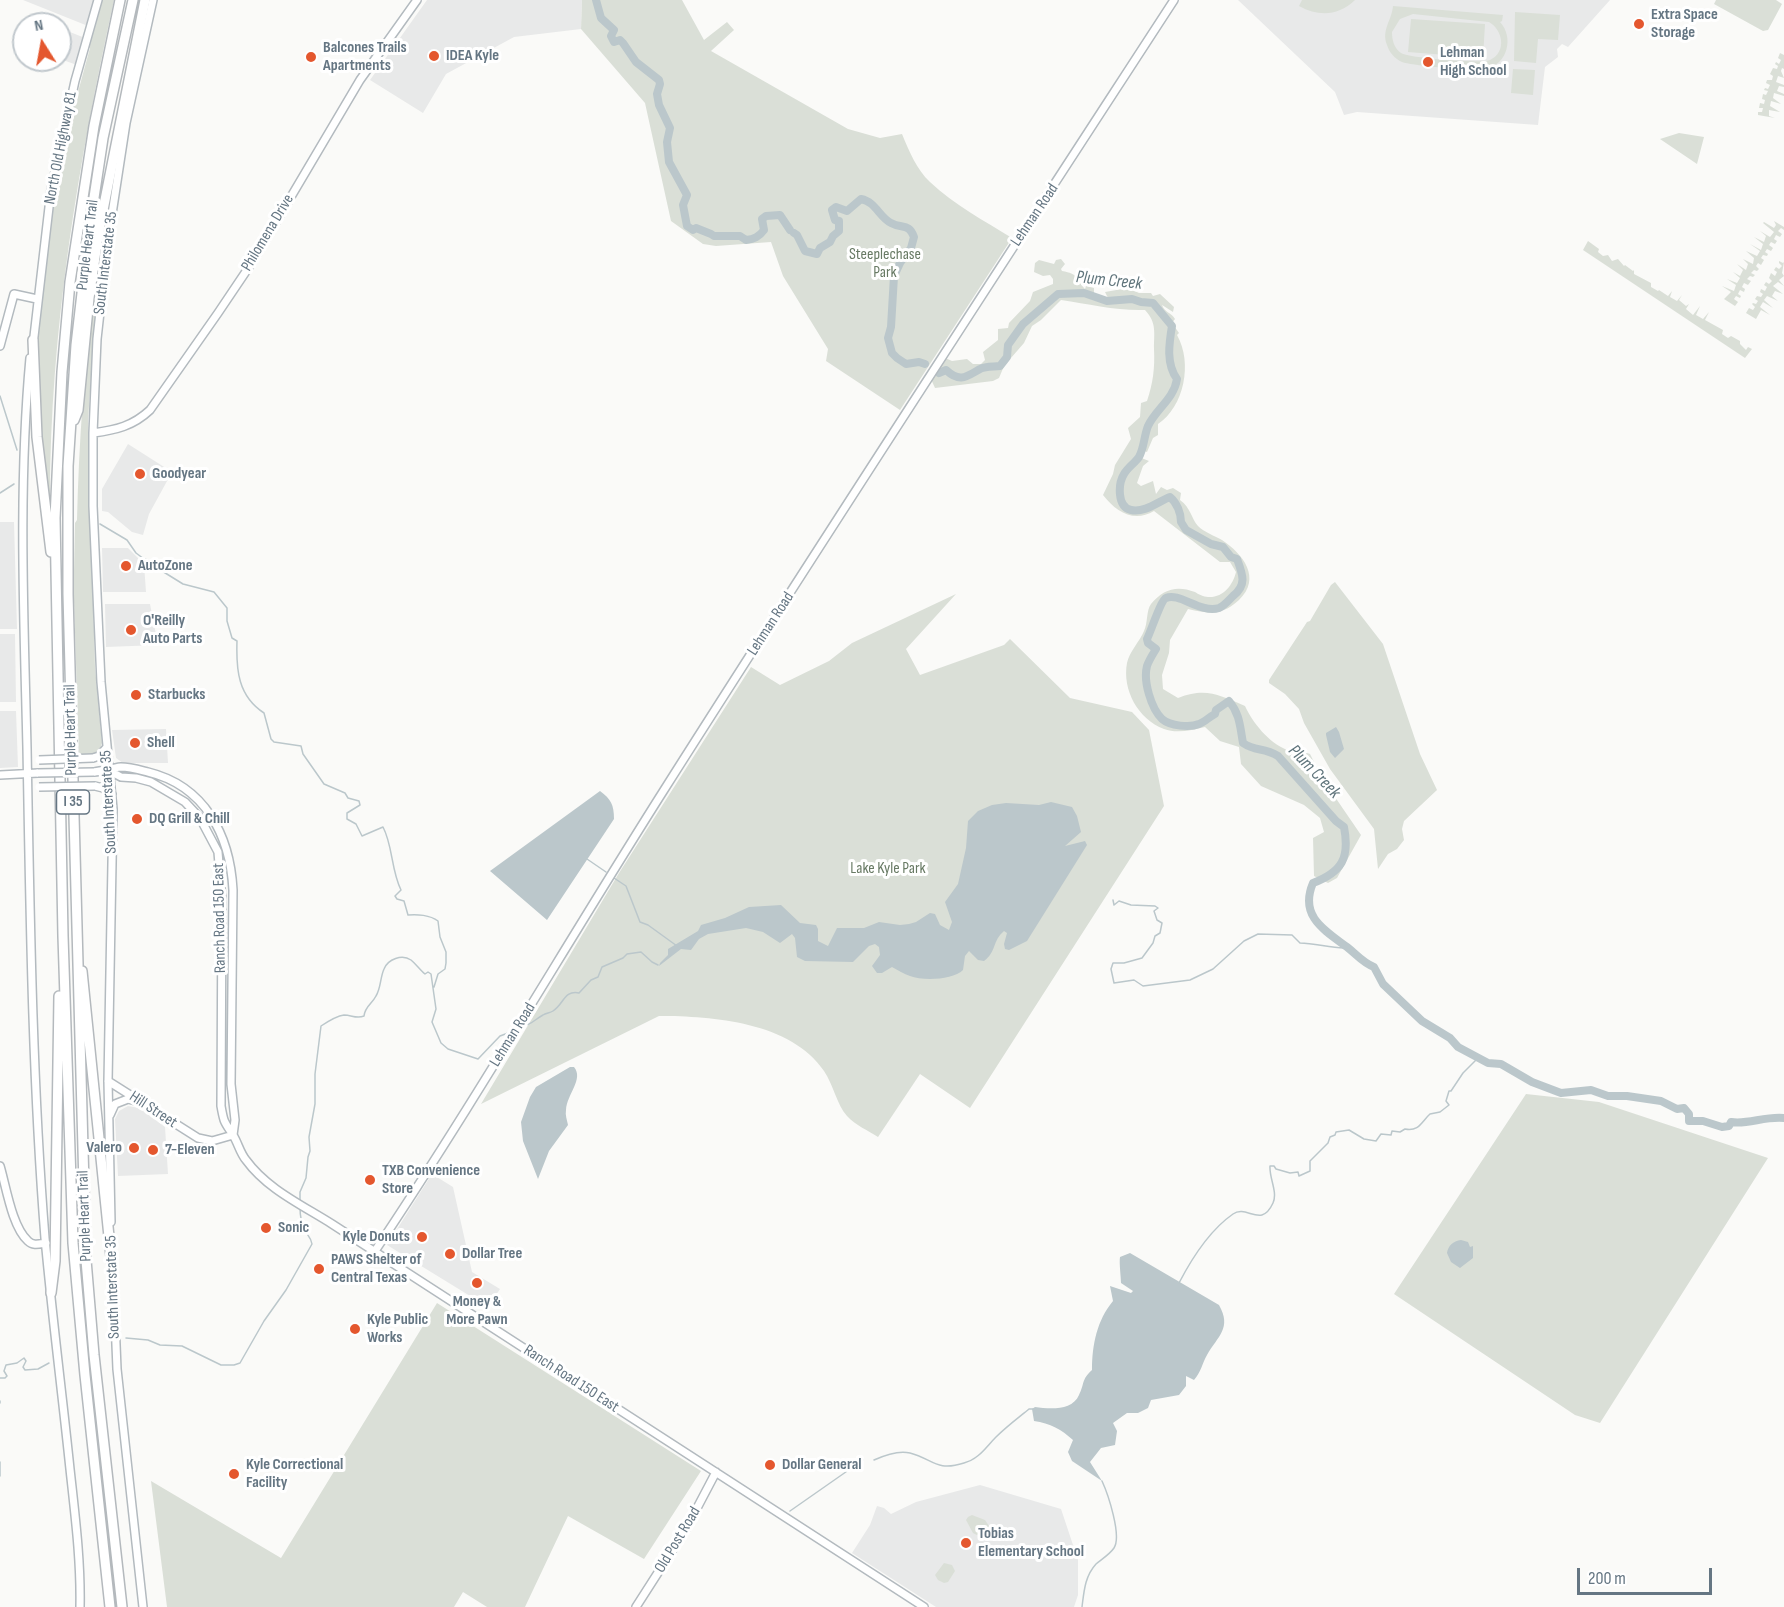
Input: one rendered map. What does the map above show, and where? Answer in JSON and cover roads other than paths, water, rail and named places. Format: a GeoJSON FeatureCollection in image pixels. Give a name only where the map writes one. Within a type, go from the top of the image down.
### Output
{"type":"FeatureCollection","features":[{"type":"Feature","properties":{"kind":"highway","name":"Purple Heart Trail"},"geometry":{"type":"LineString","coordinates":[[110,1607],[75,1270],[63,936],[55,518],[59,422],[70,282],[92,137],[120,0]]}},
{"type":"Feature","properties":{"kind":"highway","name":"Purple Heart Trail"},"geometry":{"type":"LineString","coordinates":[[122,1607],[94,1355],[86,1260],[68,594],[70,434],[76,345],[103,138],[133,0]]}},
{"type":"Feature","properties":{"kind":"highway"},"geometry":{"type":"LineString","coordinates":[[70,434],[78,410],[88,298],[99,230],[146,0]]}},
{"type":"Feature","properties":{"kind":"highway"},"geometry":{"type":"LineString","coordinates":[[33,340],[37,437],[49,540],[56,575]]}},
{"type":"Feature","properties":{"kind":"highway"},"geometry":{"type":"LineString","coordinates":[[76,934],[85,989],[113,1276]]}},
{"type":"Feature","properties":{"kind":"highway"},"geometry":{"type":"LineString","coordinates":[[51,1293],[55,1262],[58,1038],[63,936]]}},
{"type":"Feature","properties":{"kind":"main road","name":"North Old Highway 81"},"geometry":{"type":"LineString","coordinates":[[37,299],[51,190],[75,81],[98,0]]}},
{"type":"Feature","properties":{"kind":"main road","name":"South Interstate 35"},"geometry":{"type":"LineString","coordinates":[[143,1607],[117,1369],[113,1276],[108,1081],[112,794],[101,682],[93,506],[93,433],[97,339],[108,240],[126,123],[153,0]]}},
{"type":"Feature","properties":{"kind":"main road","name":"Philomena Drive"},"geometry":{"type":"LineString","coordinates":[[93,433],[123,428],[150,410],[218,314],[360,80],[417,0]]}},
{"type":"Feature","properties":{"kind":"main road","name":"Lehman Road"},"geometry":{"type":"LineString","coordinates":[[375,1251],[427,1174],[676,771],[1174,0]]}},
{"type":"Feature","properties":{"kind":"main road"},"geometry":{"type":"LineString","coordinates":[[0,346],[14,294],[37,299],[25,417],[22,525],[26,798],[38,1147],[79,1552],[80,1607]]}},
{"type":"Feature","properties":{"kind":"main road"},"geometry":{"type":"LineString","coordinates":[[27,748],[39,760],[93,758],[99,756],[107,747]]}},
{"type":"Feature","properties":{"kind":"main road","name":"Ranch Road 150 East"},"geometry":{"type":"LineString","coordinates":[[110,771],[120,767],[136,769],[170,779],[191,793],[214,819],[226,844],[232,869],[231,1084],[235,1120],[233,1135]]}},
{"type":"Feature","properties":{"kind":"main road"},"geometry":{"type":"LineString","coordinates":[[0,776],[110,771]]}},
{"type":"Feature","properties":{"kind":"main road","name":"Ranch Road 150 East"},"geometry":{"type":"LineString","coordinates":[[110,771],[121,777],[152,782],[185,802],[200,818],[218,852],[222,873],[221,1106],[224,1124],[233,1135],[246,1161],[260,1177],[924,1607]]}},
{"type":"Feature","properties":{"kind":"main road"},"geometry":{"type":"LineString","coordinates":[[26,798],[29,793],[39,788],[94,786],[103,788],[112,794]]}},
{"type":"Feature","properties":{"kind":"main road"},"geometry":{"type":"LineString","coordinates":[[221,974],[232,974]]}},
{"type":"Feature","properties":{"kind":"main road","name":"Hill Street"},"geometry":{"type":"LineString","coordinates":[[108,1081],[198,1138],[212,1141],[233,1135]]}},
{"type":"Feature","properties":{"kind":"main road"},"geometry":{"type":"LineString","coordinates":[[109,1117],[116,1104],[128,1099],[141,1102]]}},
{"type":"Feature","properties":{"kind":"main road"},"geometry":{"type":"LineString","coordinates":[[0,1166],[18,1227],[29,1242],[38,1245],[46,1243]]}},
{"type":"Feature","properties":{"kind":"main road","name":"Old Post Road"},"geometry":{"type":"LineString","coordinates":[[636,1607],[686,1529],[716,1472]]}},
{"type":"Feature","properties":{"kind":"waterway","name":"Plum Creek"},"geometry":{"type":"LineString","coordinates":[[596,0],[601,18],[614,30],[611,36],[614,42],[620,40],[636,62],[659,80],[657,94],[659,105],[670,128],[667,142],[669,162],[687,195],[683,205],[687,226],[714,236],[740,236],[746,240],[756,237],[764,230],[762,219],[766,216],[780,215],[790,230]]}},
{"type":"Feature","properties":{"kind":"waterway","name":"Plum Creek"},"geometry":{"type":"LineString","coordinates":[[794,233],[805,251],[817,254],[820,248],[830,242],[839,231],[839,221],[835,220],[832,210],[836,207],[847,211],[861,199],[874,206],[891,223],[910,230],[914,237],[911,248],[894,276],[891,327],[888,338],[892,353],[897,358],[906,364],[919,362],[925,364]]}},
{"type":"Feature","properties":{"kind":"waterway","name":"Plum Creek"},"geometry":{"type":"LineString","coordinates":[[939,373],[946,370],[959,378],[982,368],[1000,366],[1007,357],[1008,345],[1023,324],[1058,294],[1084,293],[1107,301],[1132,299],[1153,303],[1172,326],[1170,360],[1177,379],[1169,398],[1148,426],[1139,457],[1122,478],[1121,500],[1126,508],[1136,510],[1147,508],[1170,497],[1178,508],[1181,522],[1186,530],[1211,544],[1223,547],[1231,557],[1237,559],[1242,584],[1237,592],[1219,608],[1205,608],[1171,597],[1164,600],[1147,639],[1148,643],[1156,649],[1146,672],[1149,694],[1154,708],[1162,719],[1180,726],[1201,723],[1229,701],[1237,716],[1243,743],[1278,756],[1344,827],[1346,847],[1342,862],[1331,874],[1313,883],[1309,895],[1309,905],[1316,921],[1363,961],[1374,967],[1383,984],[1422,1021],[1450,1038],[1458,1047],[1488,1063],[1501,1064],[1532,1082],[1561,1093],[1591,1090],[1608,1096],[1661,1101],[1677,1109],[1684,1108],[1689,1114],[1689,1121],[1703,1121],[1722,1127],[1729,1126],[1731,1122],[1784,1118]]}},
{"type":"Feature","properties":{"kind":"waterway"},"geometry":{"type":"LineString","coordinates":[[0,396],[17,450]]}},
{"type":"Feature","properties":{"kind":"waterway"},"geometry":{"type":"LineString","coordinates":[[0,493],[14,484]]}},
{"type":"Feature","properties":{"kind":"waterway"},"geometry":{"type":"LineString","coordinates":[[100,524],[127,540],[136,553],[144,559],[158,563],[162,571],[183,584],[214,592],[227,608],[227,621],[232,638],[237,641],[240,682],[249,699],[264,713],[271,739],[274,742],[301,746],[303,754],[324,784],[345,793],[348,798],[359,801],[360,805],[347,813],[347,819],[356,824],[362,836],[383,827],[401,890],[395,896],[404,901],[408,915],[423,915],[438,921],[440,937],[446,952],[446,963],[445,969],[438,974],[434,987]]}},
{"type":"Feature","properties":{"kind":"waterway"},"geometry":{"type":"LineString","coordinates":[[587,859],[606,872]]}},
{"type":"Feature","properties":{"kind":"waterway"},"geometry":{"type":"LineString","coordinates":[[614,878],[626,886],[640,922],[648,925],[677,946]]}},
{"type":"Feature","properties":{"kind":"waterway"},"geometry":{"type":"LineString","coordinates":[[1113,900],[1114,905],[1119,901],[1131,905],[1155,906],[1158,908],[1154,911],[1157,920],[1162,923],[1160,933],[1155,936],[1153,943],[1142,958],[1124,963],[1113,963],[1111,969],[1114,983],[1134,980],[1143,986],[1190,980],[1213,969],[1244,941],[1258,934],[1292,935],[1300,943],[1347,948]]}},
{"type":"Feature","properties":{"kind":"waterway"},"geometry":{"type":"LineString","coordinates":[[522,1026],[553,1011],[567,996],[579,993],[591,980],[598,977],[602,967],[627,954],[641,952],[658,965]]}},
{"type":"Feature","properties":{"kind":"waterway"},"geometry":{"type":"LineString","coordinates":[[300,1202],[300,1192],[306,1178],[310,1151],[309,1137],[315,1104],[315,1074],[321,1026],[341,1016],[364,1016],[378,993],[386,965],[392,960],[407,958],[425,974],[428,972],[431,974],[436,1009],[432,1022],[441,1043],[448,1049],[478,1059],[512,1027]]}},
{"type":"Feature","properties":{"kind":"waterway"},"geometry":{"type":"LineString","coordinates":[[1179,1283],[1202,1245],[1233,1214],[1243,1212],[1259,1215],[1268,1211],[1274,1199],[1270,1166],[1290,1173],[1298,1172],[1299,1176],[1310,1171],[1310,1161],[1336,1132],[1349,1130],[1364,1139],[1376,1141],[1381,1134],[1391,1135],[1392,1131],[1414,1129],[1430,1114],[1440,1112],[1449,1105],[1446,1101],[1449,1091],[1479,1057]]}},
{"type":"Feature","properties":{"kind":"waterway"},"geometry":{"type":"LineString","coordinates":[[126,1338],[148,1340],[160,1345],[182,1346],[221,1365],[240,1363],[312,1244],[303,1225],[300,1207]]}},
{"type":"Feature","properties":{"kind":"waterway"},"geometry":{"type":"LineString","coordinates":[[0,1378],[7,1376],[4,1371],[6,1365],[17,1363],[24,1358],[25,1370],[38,1369],[49,1363]]}},
{"type":"Feature","properties":{"kind":"waterway"},"geometry":{"type":"LineString","coordinates":[[874,1460],[905,1452],[935,1464],[947,1466],[964,1463],[978,1456],[1000,1433],[1029,1409],[1034,1409]]}},
{"type":"Feature","properties":{"kind":"waterway"},"geometry":{"type":"LineString","coordinates":[[790,1511],[863,1460]]}},
{"type":"Feature","properties":{"kind":"waterway"},"geometry":{"type":"LineString","coordinates":[[0,1462],[0,1476]]}},
{"type":"Feature","properties":{"kind":"waterway"},"geometry":{"type":"LineString","coordinates":[[1082,1607],[1089,1574],[1096,1564],[1114,1548],[1116,1542],[1113,1515],[1102,1481]]}},
{"type":"Feature","properties":{"kind":"place","name":"Extra Space Storage"},"geometry":{"type":"Point","coordinates":[1639,24]}},
{"type":"Feature","properties":{"kind":"place","name":"IDEA Kyle"},"geometry":{"type":"Point","coordinates":[434,56]}},
{"type":"Feature","properties":{"kind":"place","name":"Balcones Trails Apartments"},"geometry":{"type":"Point","coordinates":[311,57]}},
{"type":"Feature","properties":{"kind":"place","name":"Lehman High School"},"geometry":{"type":"Point","coordinates":[1428,62]}},
{"type":"Feature","properties":{"kind":"place","name":"Goodyear"},"geometry":{"type":"Point","coordinates":[140,474]}},
{"type":"Feature","properties":{"kind":"place","name":"AutoZone"},"geometry":{"type":"Point","coordinates":[126,566]}},
{"type":"Feature","properties":{"kind":"place","name":"O'Reilly Auto Parts"},"geometry":{"type":"Point","coordinates":[131,630]}},
{"type":"Feature","properties":{"kind":"place","name":"Starbucks"},"geometry":{"type":"Point","coordinates":[136,695]}},
{"type":"Feature","properties":{"kind":"place","name":"Shell"},"geometry":{"type":"Point","coordinates":[135,743]}},
{"type":"Feature","properties":{"kind":"place","name":"DQ Grill & Chill"},"geometry":{"type":"Point","coordinates":[137,819]}},
{"type":"Feature","properties":{"kind":"place","name":"Valero"},"geometry":{"type":"Point","coordinates":[134,1148]}},
{"type":"Feature","properties":{"kind":"place","name":"7-Eleven"},"geometry":{"type":"Point","coordinates":[153,1150]}},
{"type":"Feature","properties":{"kind":"place","name":"TXB Convenience Store"},"geometry":{"type":"Point","coordinates":[370,1180]}},
{"type":"Feature","properties":{"kind":"place","name":"Sonic"},"geometry":{"type":"Point","coordinates":[266,1228]}},
{"type":"Feature","properties":{"kind":"place","name":"Kyle Donuts"},"geometry":{"type":"Point","coordinates":[422,1237]}},
{"type":"Feature","properties":{"kind":"place","name":"Dollar Tree"},"geometry":{"type":"Point","coordinates":[450,1254]}},
{"type":"Feature","properties":{"kind":"place","name":"PAWS Shelter of Central Texas"},"geometry":{"type":"Point","coordinates":[319,1269]}},
{"type":"Feature","properties":{"kind":"place","name":"Money & More Pawn"},"geometry":{"type":"Point","coordinates":[477,1283]}},
{"type":"Feature","properties":{"kind":"place","name":"Kyle Public Works"},"geometry":{"type":"Point","coordinates":[355,1329]}},
{"type":"Feature","properties":{"kind":"place","name":"Dollar General"},"geometry":{"type":"Point","coordinates":[770,1465]}},
{"type":"Feature","properties":{"kind":"place","name":"Kyle Correctional Facility"},"geometry":{"type":"Point","coordinates":[234,1474]}},
{"type":"Feature","properties":{"kind":"place","name":"Tobias Elementary School"},"geometry":{"type":"Point","coordinates":[966,1543]}},
{"type":"Feature","properties":{"kind":"park label","name":"Steeplechase Park"},"geometry":{"type":"Point","coordinates":[885,264]}},
{"type":"Feature","properties":{"kind":"park label","name":"Lake Kyle Park"},"geometry":{"type":"Point","coordinates":[888,869]}}]}
